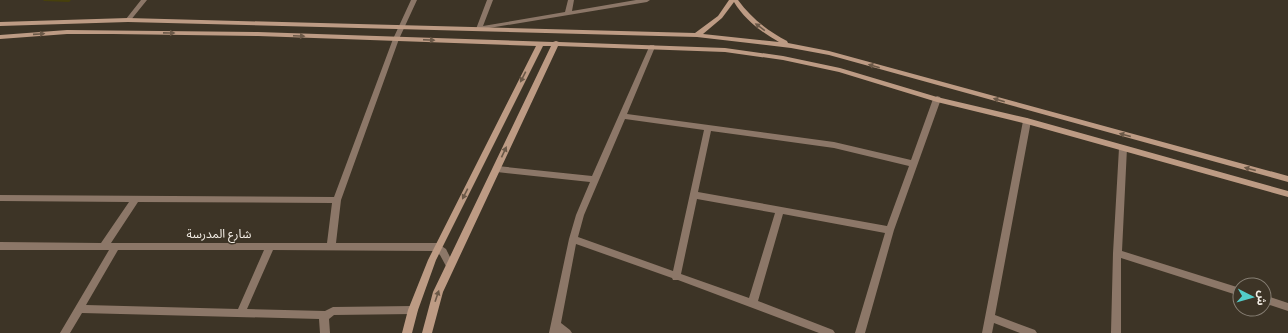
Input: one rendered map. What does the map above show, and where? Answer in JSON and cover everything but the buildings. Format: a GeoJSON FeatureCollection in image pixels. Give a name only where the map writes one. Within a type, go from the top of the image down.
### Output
{"type":"FeatureCollection","features":[{"type":"Feature","properties":{"kind":"main road"},"geometry":{"type":"LineString","coordinates":[[697,35],[720,17],[732,0]]}},
{"type":"Feature","properties":{"kind":"main road"},"geometry":{"type":"LineString","coordinates":[[735,0],[742,10],[755,23],[772,35],[792,46]]}},
{"type":"Feature","properties":{"kind":"main road"},"geometry":{"type":"LineString","coordinates":[[0,24],[128,20],[402,26],[697,35],[792,46],[829,53],[1288,179]]}},
{"type":"Feature","properties":{"kind":"main road"},"geometry":{"type":"LineString","coordinates":[[0,36],[68,32],[113,32],[540,42],[725,50],[783,58],[840,70],[937,99],[1027,121],[1288,194]]}},
{"type":"Feature","properties":{"kind":"main road"},"geometry":{"type":"LineString","coordinates":[[407,333],[413,310],[438,247],[540,42]]}},
{"type":"Feature","properties":{"kind":"main road"},"geometry":{"type":"LineString","coordinates":[[426,333],[438,292],[450,265],[556,43]]}},
{"type":"Feature","properties":{"kind":"main road"},"geometry":{"type":"LineString","coordinates":[[905,90],[910,76]]}},
{"type":"Feature","properties":{"kind":"street"},"geometry":{"type":"LineString","coordinates":[[128,20],[144,0]]}},
{"type":"Feature","properties":{"kind":"street"},"geometry":{"type":"LineString","coordinates":[[331,246],[337,200],[396,39],[414,0]]}},
{"type":"Feature","properties":{"kind":"street"},"geometry":{"type":"LineString","coordinates":[[479,29],[490,0]]}},
{"type":"Feature","properties":{"kind":"street"},"geometry":{"type":"LineString","coordinates":[[568,14],[571,0]]}},
{"type":"Feature","properties":{"kind":"street"},"geometry":{"type":"LineString","coordinates":[[479,29],[647,0]]}},
{"type":"Feature","properties":{"kind":"street"},"geometry":{"type":"LineString","coordinates":[[567,333],[555,329],[561,287],[572,239],[580,215],[652,47]]}},
{"type":"Feature","properties":{"kind":"street"},"geometry":{"type":"LineString","coordinates":[[860,333],[890,230],[937,99]]}},
{"type":"Feature","properties":{"kind":"street"},"geometry":{"type":"LineString","coordinates":[[623,116],[834,145],[914,164]]}},
{"type":"Feature","properties":{"kind":"street"},"geometry":{"type":"LineString","coordinates":[[987,333],[1027,121]]}},
{"type":"Feature","properties":{"kind":"street"},"geometry":{"type":"LineString","coordinates":[[676,277],[695,195],[708,128]]}},
{"type":"Feature","properties":{"kind":"street"},"geometry":{"type":"LineString","coordinates":[[1116,333],[1123,148]]}},
{"type":"Feature","properties":{"kind":"street"},"geometry":{"type":"LineString","coordinates":[[496,169],[596,180]]}},
{"type":"Feature","properties":{"kind":"street"},"geometry":{"type":"LineString","coordinates":[[695,195],[890,230]]}},
{"type":"Feature","properties":{"kind":"street"},"geometry":{"type":"LineString","coordinates":[[0,198],[337,200]]}},
{"type":"Feature","properties":{"kind":"street"},"geometry":{"type":"LineString","coordinates":[[104,246],[136,198]]}},
{"type":"Feature","properties":{"kind":"street"},"geometry":{"type":"LineString","coordinates":[[753,302],[780,210]]}},
{"type":"Feature","properties":{"kind":"street"},"geometry":{"type":"LineString","coordinates":[[572,239],[676,277],[753,302],[830,333]]}},
{"type":"Feature","properties":{"kind":"street","name":"شارع المدرسة"},"geometry":{"type":"LineString","coordinates":[[0,246],[438,247]]}},
{"type":"Feature","properties":{"kind":"street"},"geometry":{"type":"LineString","coordinates":[[64,333],[116,246]]}},
{"type":"Feature","properties":{"kind":"street"},"geometry":{"type":"LineString","coordinates":[[241,313],[270,246]]}},
{"type":"Feature","properties":{"kind":"street"},"geometry":{"type":"LineString","coordinates":[[438,247],[443,252],[450,265]]}},
{"type":"Feature","properties":{"kind":"street"},"geometry":{"type":"LineString","coordinates":[[1118,254],[1232,290]]}},
{"type":"Feature","properties":{"kind":"street"},"geometry":{"type":"LineString","coordinates":[[1272,302],[1288,307]]}},
{"type":"Feature","properties":{"kind":"street"},"geometry":{"type":"LineString","coordinates":[[79,309],[326,315],[333,311],[413,310]]}},
{"type":"Feature","properties":{"kind":"street"},"geometry":{"type":"LineString","coordinates":[[325,333],[324,320],[326,315]]}},
{"type":"Feature","properties":{"kind":"street"},"geometry":{"type":"LineString","coordinates":[[991,318],[1032,333]]}}]}
